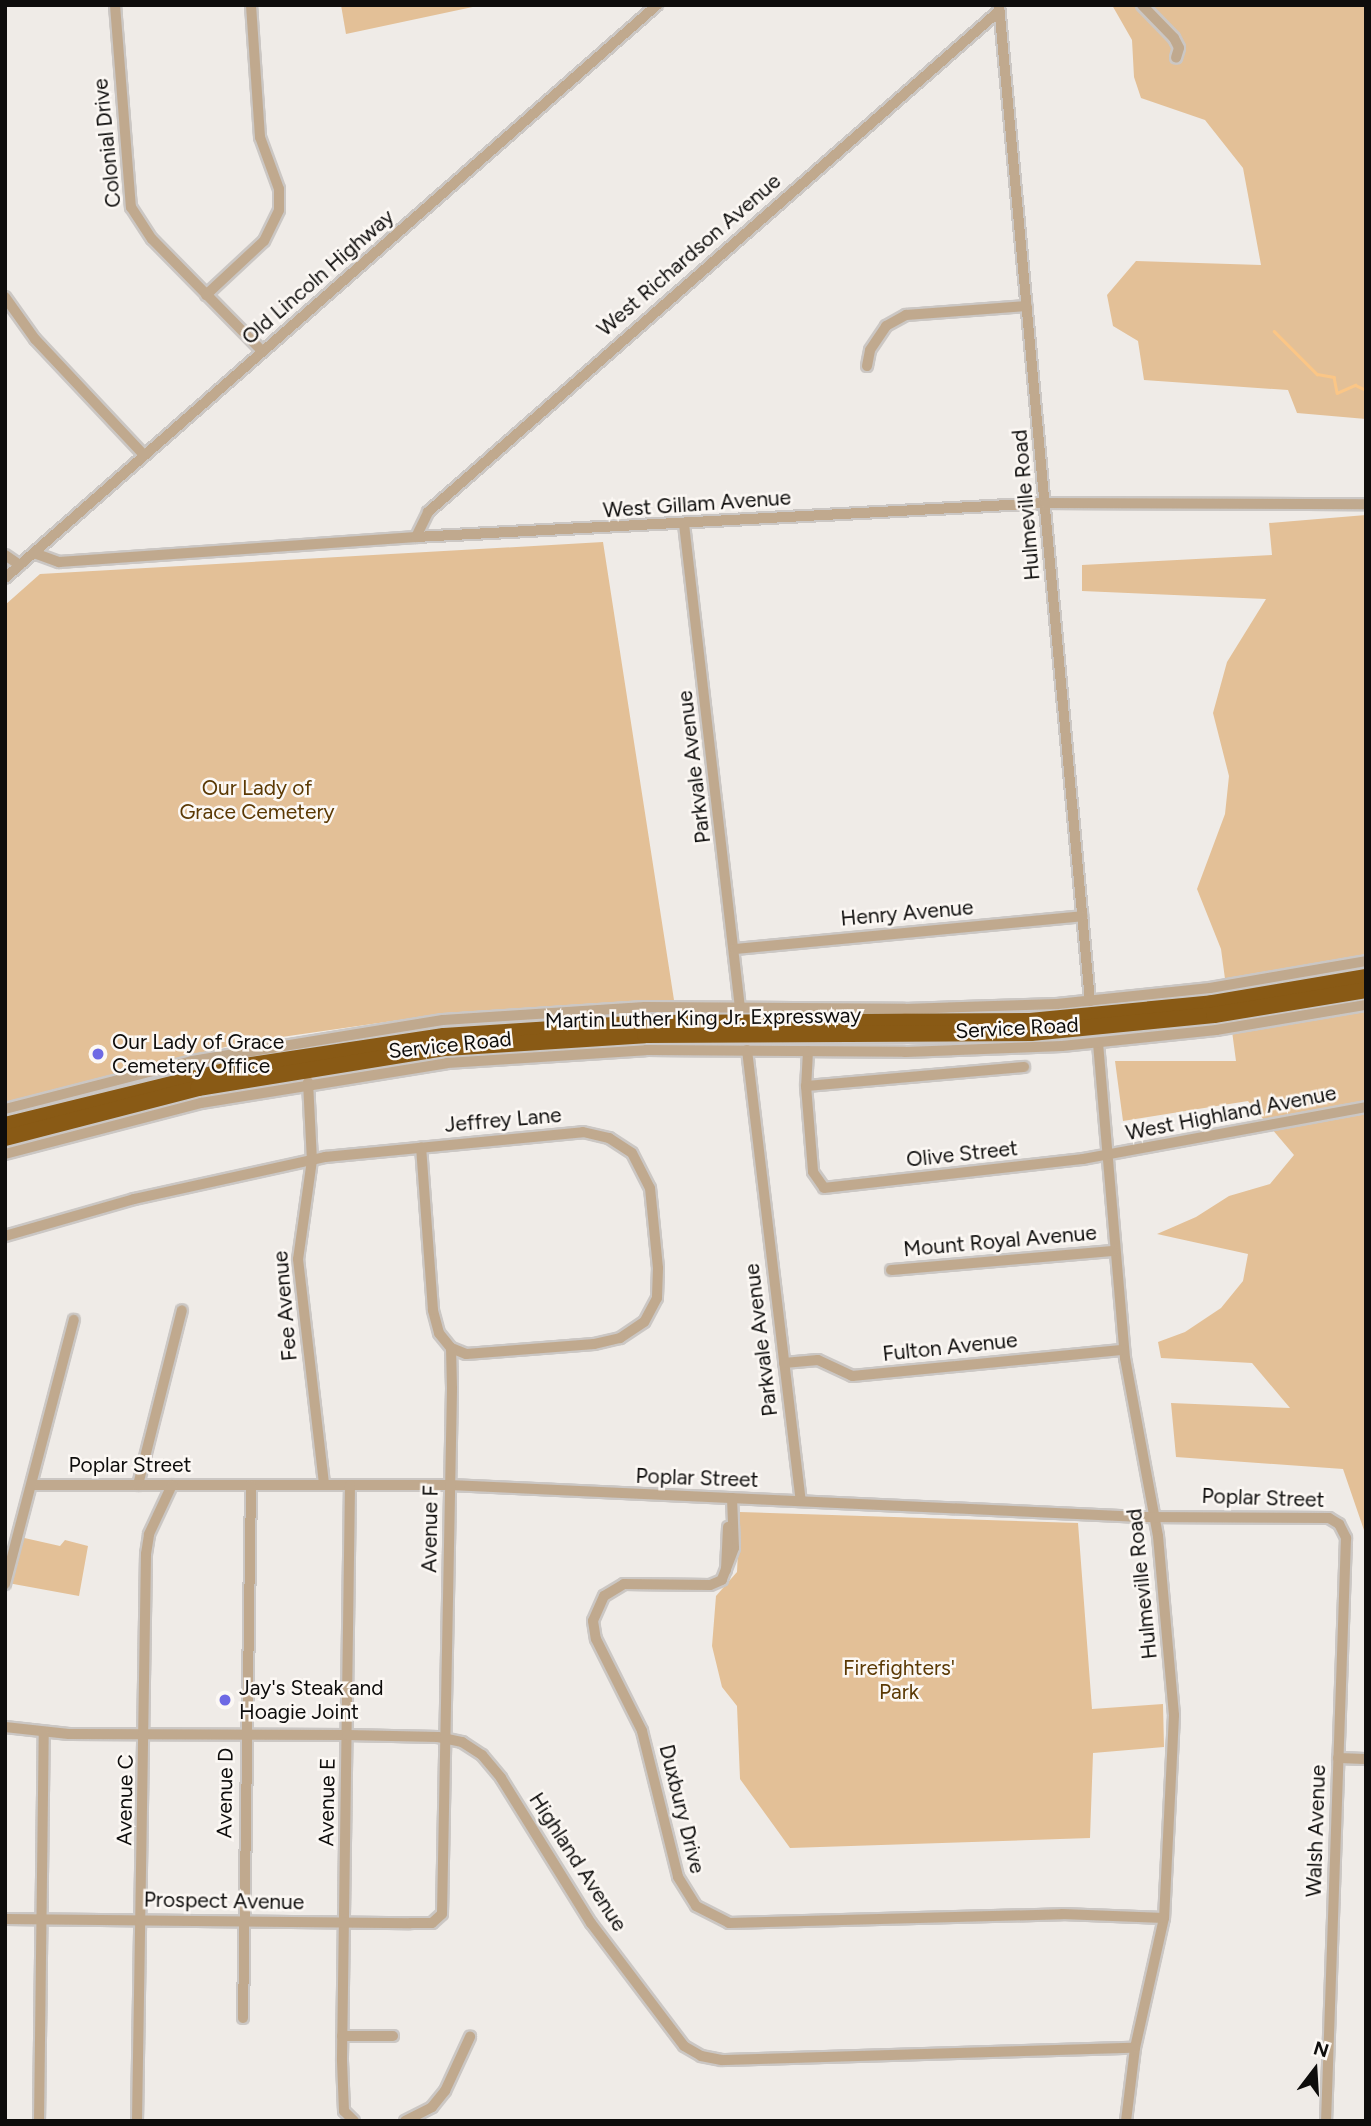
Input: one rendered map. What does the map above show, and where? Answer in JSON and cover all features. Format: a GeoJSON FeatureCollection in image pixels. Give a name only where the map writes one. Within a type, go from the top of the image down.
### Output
{"type":"FeatureCollection","features":[{"type":"Feature","properties":{"kind":"highway","name":"Martin Luther King Jr. Expressway"},"geometry":{"type":"LineString","coordinates":[[5,1125],[245,1066],[444,1036],[645,1023],[1031,1021],[1212,1003],[1366,977]]}},
{"type":"Feature","properties":{"kind":"highway","name":"Martin Luther King Jr. Expressway"},"geometry":{"type":"LineString","coordinates":[[5,1138],[198,1088],[446,1048],[645,1035],[1031,1033],[1214,1015],[1366,989]]}},
{"type":"Feature","properties":{"kind":"street","name":"Colonial Drive"},"geometry":{"type":"LineString","coordinates":[[115,5],[131,207],[143,229],[262,351]]}},
{"type":"Feature","properties":{"kind":"street"},"geometry":{"type":"LineString","coordinates":[[206,295],[264,241],[279,210],[279,189],[260,137],[251,5]]}},
{"type":"Feature","properties":{"kind":"street","name":"Old Lincoln Highway"},"geometry":{"type":"LineString","coordinates":[[5,578],[657,5]]}},
{"type":"Feature","properties":{"kind":"street"},"geometry":{"type":"LineString","coordinates":[[1142,5],[1174,38],[1179,48],[1176,58]]}},
{"type":"Feature","properties":{"kind":"street","name":"Hulmeville Road"},"geometry":{"type":"LineString","coordinates":[[999,8],[1090,1001]]}},
{"type":"Feature","properties":{"kind":"street","name":"West Richardson Avenue"},"geometry":{"type":"LineString","coordinates":[[416,537],[428,512],[999,8]]}},
{"type":"Feature","properties":{"kind":"street"},"geometry":{"type":"LineString","coordinates":[[5,297],[35,339],[144,455]]}},
{"type":"Feature","properties":{"kind":"street"},"geometry":{"type":"LineString","coordinates":[[867,366],[870,350],[886,326],[906,315],[1027,306]]}},
{"type":"Feature","properties":{"kind":"street","name":"West Gillam Avenue"},"geometry":{"type":"LineString","coordinates":[[34,553],[59,562],[416,537],[1045,503],[1366,504]]}},
{"type":"Feature","properties":{"kind":"street","name":"Parkvale Avenue"},"geometry":{"type":"LineString","coordinates":[[684,524],[740,1007]]}},
{"type":"Feature","properties":{"kind":"street"},"geometry":{"type":"LineString","coordinates":[[5,555],[20,565]]}},
{"type":"Feature","properties":{"kind":"street","name":"Henry Avenue"},"geometry":{"type":"LineString","coordinates":[[735,949],[1083,916]]}},
{"type":"Feature","properties":{"kind":"street","name":"Service Road"},"geometry":{"type":"LineString","coordinates":[[5,1109],[192,1061],[392,1026],[544,1012],[740,1007],[947,1009],[1090,1001],[1210,988],[1366,961]]}},
{"type":"Feature","properties":{"kind":"street","name":"Service Road"},"geometry":{"type":"LineString","coordinates":[[5,1154],[153,1114],[308,1082],[534,1055],[747,1049],[948,1052],[1098,1043],[1216,1030],[1366,1005]]}},
{"type":"Feature","properties":{"kind":"street","name":"Hulmeville Road"},"geometry":{"type":"LineString","coordinates":[[1098,1043],[1104,1156],[1124,1350],[1155,1517],[1174,1715],[1164,1919],[1135,2048],[1126,2121]]}},
{"type":"Feature","properties":{"kind":"street","name":"Parkvale Avenue"},"geometry":{"type":"LineString","coordinates":[[747,1049],[801,1501]]}},
{"type":"Feature","properties":{"kind":"street"},"geometry":{"type":"LineString","coordinates":[[808,1051],[806,1086],[1024,1066]]}},
{"type":"Feature","properties":{"kind":"street","name":"Fee Avenue"},"geometry":{"type":"LineString","coordinates":[[308,1082],[312,1160],[298,1259],[324,1484]]}},
{"type":"Feature","properties":{"kind":"street","name":"Olive Street"},"geometry":{"type":"LineString","coordinates":[[806,1086],[813,1172],[824,1188],[1104,1156]]}},
{"type":"Feature","properties":{"kind":"street","name":"West Highland Avenue"},"geometry":{"type":"LineString","coordinates":[[1104,1156],[1366,1107]]}},
{"type":"Feature","properties":{"kind":"street","name":"Jeffrey Lane"},"geometry":{"type":"LineString","coordinates":[[5,1236],[134,1199],[312,1160],[555,1133],[594,1133],[632,1153],[650,1188],[657,1292],[651,1311],[637,1328],[594,1344],[466,1354],[451,1348]]}},
{"type":"Feature","properties":{"kind":"street","name":"Avenue F"},"geometry":{"type":"LineString","coordinates":[[421,1147],[433,1310],[439,1333],[451,1348],[447,1738],[441,1917]]}},
{"type":"Feature","properties":{"kind":"street","name":"Mount Royal Avenue"},"geometry":{"type":"LineString","coordinates":[[891,1270],[1114,1251]]}},
{"type":"Feature","properties":{"kind":"street"},"geometry":{"type":"LineString","coordinates":[[138,1485],[182,1310]]}},
{"type":"Feature","properties":{"kind":"street"},"geometry":{"type":"LineString","coordinates":[[5,1584],[74,1320]]}},
{"type":"Feature","properties":{"kind":"street","name":"Fulton Avenue"},"geometry":{"type":"LineString","coordinates":[[784,1363],[818,1360],[852,1376],[1124,1350]]}},
{"type":"Feature","properties":{"kind":"street","name":"Poplar Street"},"geometry":{"type":"LineString","coordinates":[[32,1485],[450,1485],[1155,1517],[1329,1518],[1343,1528],[1346,1542]]}},
{"type":"Feature","properties":{"kind":"street","name":"Avenue C"},"geometry":{"type":"LineString","coordinates":[[137,2121],[143,1919],[146,1554],[149,1534],[172,1485]]}},
{"type":"Feature","properties":{"kind":"street","name":"Avenue D"},"geometry":{"type":"LineString","coordinates":[[243,2018],[245,1735],[251,1485]]}},
{"type":"Feature","properties":{"kind":"street","name":"Avenue E"},"geometry":{"type":"LineString","coordinates":[[350,1485],[342,2036],[344,2111],[352,2120]]}},
{"type":"Feature","properties":{"kind":"street","name":"Duxbury Drive"},"geometry":{"type":"LineString","coordinates":[[732,1498],[726,1576],[710,1585],[624,1584],[604,1596],[593,1621],[596,1639],[646,1742],[678,1877],[687,1897],[703,1912],[730,1923],[1062,1913],[1164,1919]]}},
{"type":"Feature","properties":{"kind":"street","name":"Walsh Avenue"},"geometry":{"type":"LineString","coordinates":[[1326,2121],[1346,1542]]}},
{"type":"Feature","properties":{"kind":"street","name":"Highland Avenue"},"geometry":{"type":"LineString","coordinates":[[5,1727],[44,1732],[145,1735],[447,1738],[470,1746],[489,1763],[591,1923],[691,2052],[722,2060],[1135,2048]]}},
{"type":"Feature","properties":{"kind":"street"},"geometry":{"type":"LineString","coordinates":[[39,2121],[44,1732]]}},
{"type":"Feature","properties":{"kind":"street"},"geometry":{"type":"LineString","coordinates":[[1338,1758],[1366,1759]]}},
{"type":"Feature","properties":{"kind":"street","name":"Prospect Avenue"},"geometry":{"type":"LineString","coordinates":[[5,1919],[432,1923],[441,1917]]}},
{"type":"Feature","properties":{"kind":"street"},"geometry":{"type":"LineString","coordinates":[[342,2036],[393,2036]]}},
{"type":"Feature","properties":{"kind":"street"},"geometry":{"type":"LineString","coordinates":[[405,2121],[432,2107],[445,2091],[470,2037]]}},
{"type":"Feature","properties":{"kind":"green space"},"geometry":{"type":"Polygon","coordinates":[[[341,5],[482,5],[346,34],[341,5]]]}},
{"type":"Feature","properties":{"kind":"green space"},"geometry":{"type":"Polygon","coordinates":[[[1112,5],[1366,5],[1366,419],[1297,413],[1288,390],[1144,380],[1138,341],[1113,326],[1107,295],[1136,261],[1261,265],[1243,168],[1205,120],[1141,98],[1134,77],[1132,40],[1112,5]]]}},
{"type":"Feature","properties":{"kind":"green space"},"geometry":{"type":"Polygon","coordinates":[[[1366,515],[1366,1536],[1343,1469],[1176,1457],[1171,1403],[1290,1408],[1252,1363],[1161,1358],[1158,1342],[1185,1332],[1221,1308],[1243,1281],[1248,1254],[1157,1234],[1196,1217],[1229,1196],[1270,1184],[1294,1155],[1248,1101],[1123,1121],[1115,1061],[1236,1061],[1221,949],[1197,889],[1225,814],[1229,776],[1213,713],[1227,662],[1266,599],[1082,591],[1082,565],[1272,555],[1269,523],[1366,515]]]}},
{"type":"Feature","properties":{"kind":"green space","name":"Our Lady of Grace Cemetery"},"geometry":{"type":"Polygon","coordinates":[[[603,542],[674,1000],[448,1013],[241,1043],[5,1103],[5,605],[40,574],[603,542]]]}},
{"type":"Feature","properties":{"kind":"green space","name":"Firefighters' Park"},"geometry":{"type":"Polygon","coordinates":[[[740,1512],[1078,1523],[1092,1709],[1163,1704],[1164,1747],[1093,1753],[1090,1838],[790,1848],[740,1779],[737,1706],[722,1687],[712,1646],[716,1596],[737,1572],[740,1512]]]}},
{"type":"Feature","properties":{"kind":"green space"},"geometry":{"type":"Polygon","coordinates":[[[20,1537],[60,1546],[65,1540],[88,1546],[79,1596],[8,1583],[20,1537]]]}},
{"type":"Feature","properties":{"kind":"waterway"},"geometry":{"type":"LineString","coordinates":[[1274,331],[1317,374],[1334,377],[1337,393],[1355,385],[1366,390]]}},
{"type":"Feature","properties":{"kind":"place","name":"Our Lady of Grace Cemetery Office"},"geometry":{"type":"Point","coordinates":[98,1054]}},
{"type":"Feature","properties":{"kind":"place","name":"Jay's Steak and Hoagie Joint"},"geometry":{"type":"Point","coordinates":[225,1700]}}]}
